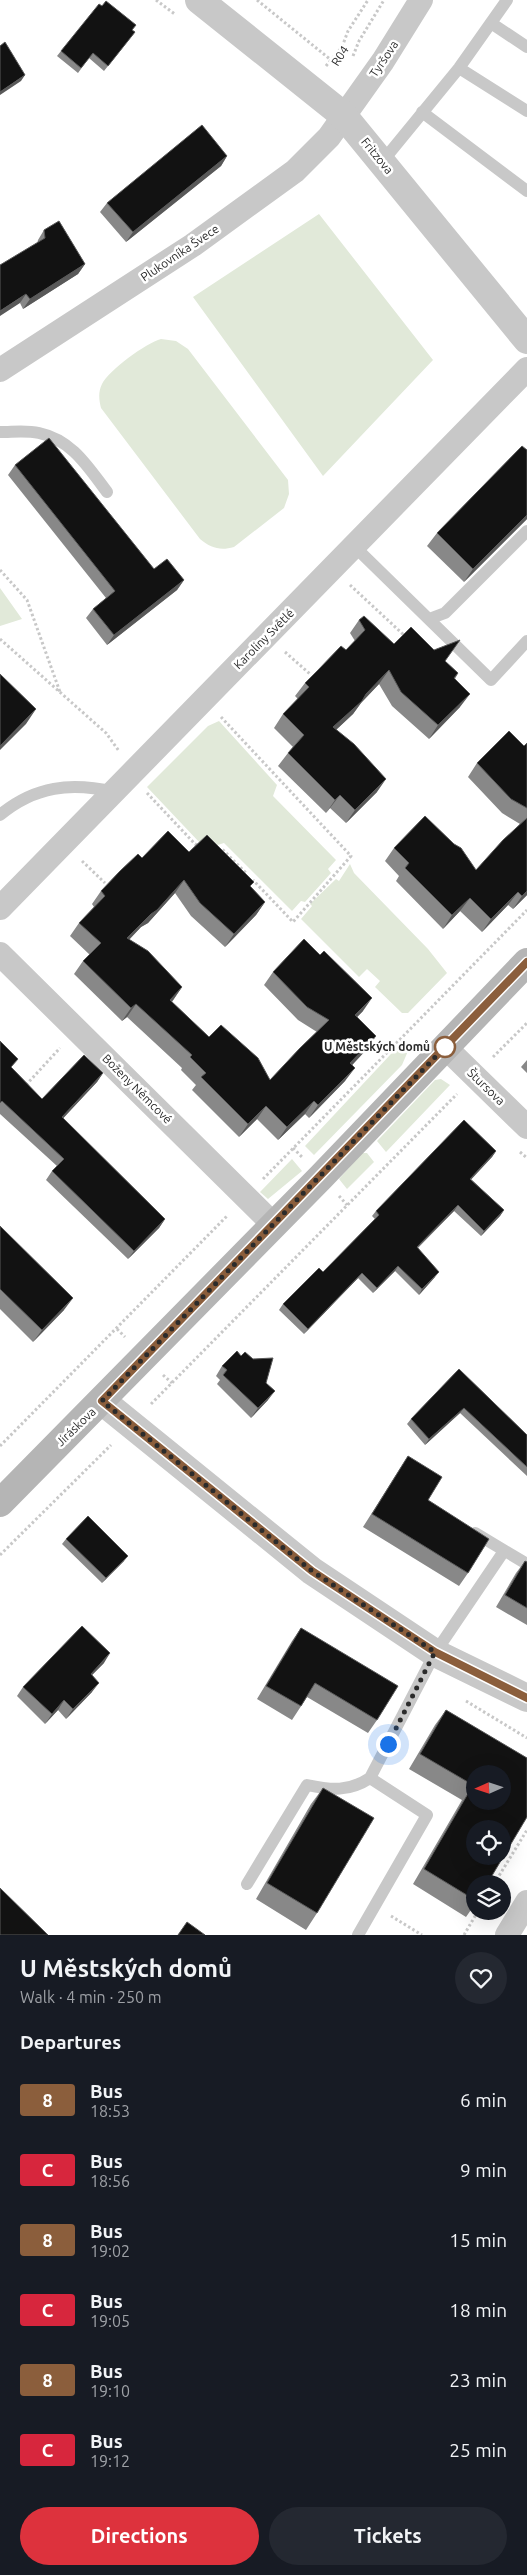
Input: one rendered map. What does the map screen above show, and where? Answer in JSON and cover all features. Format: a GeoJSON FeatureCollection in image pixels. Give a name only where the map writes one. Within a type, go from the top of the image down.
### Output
{"type":"FeatureCollection","features":[{"type":"Feature","properties":{"kind":"main road","name":"Jiráskova"},"geometry":{"type":"LineString","coordinates":[[0,1503],[102,1401],[527,962]]}},
{"type":"Feature","properties":{"kind":"street","name":"Fritzova"},"geometry":{"type":"LineString","coordinates":[[199,0],[343,115],[527,340]]}},
{"type":"Feature","properties":{"kind":"street","name":"Tyršova"},"geometry":{"type":"LineString","coordinates":[[343,115],[384,61],[421,0]]}},
{"type":"Feature","properties":{"kind":"street","name":"Plukovníka Švece"},"geometry":{"type":"LineString","coordinates":[[0,370],[193,246],[295,171],[329,137],[343,115]]}},
{"type":"Feature","properties":{"kind":"street","name":"Karoliny Světlé"},"geometry":{"type":"LineString","coordinates":[[0,908],[527,369]]}},
{"type":"Feature","properties":{"kind":"street","name":"Boženy Němcové"},"geometry":{"type":"LineString","coordinates":[[0,954],[273,1224]]}},
{"type":"Feature","properties":{"kind":"street","name":"Štursova"},"geometry":{"type":"LineString","coordinates":[[445,1047],[467,1084],[527,1127]]}},
{"type":"Feature","properties":{"kind":"street"},"geometry":{"type":"LineString","coordinates":[[102,1401],[312,1571],[435,1652],[527,1698]]}},
{"type":"Feature","properties":{"kind":"street"},"geometry":{"type":"LineString","coordinates":[[507,1935],[527,1902]]}},
{"type":"Feature","properties":{"kind":"lane"},"geometry":{"type":"LineString","coordinates":[[382,162],[459,68],[507,0]]}},
{"type":"Feature","properties":{"kind":"lane"},"geometry":{"type":"LineString","coordinates":[[490,24],[527,47]]}},
{"type":"Feature","properties":{"kind":"lane"},"geometry":{"type":"LineString","coordinates":[[459,68],[527,111]]}},
{"type":"Feature","properties":{"kind":"lane"},"geometry":{"type":"LineString","coordinates":[[422,112],[527,191]]}},
{"type":"Feature","properties":{"kind":"lane"},"geometry":{"type":"LineString","coordinates":[[0,432],[39,432],[64,443],[81,456],[107,492]]}},
{"type":"Feature","properties":{"kind":"lane"},"geometry":{"type":"LineString","coordinates":[[429,619],[445,613],[527,532]]}},
{"type":"Feature","properties":{"kind":"lane"},"geometry":{"type":"LineString","coordinates":[[355,547],[491,680],[527,641]]}},
{"type":"Feature","properties":{"kind":"lane"},"geometry":{"type":"LineString","coordinates":[[0,815],[36,794],[61,788],[85,786],[114,792]]}},
{"type":"Feature","properties":{"kind":"lane"},"geometry":{"type":"LineString","coordinates":[[464,1526],[527,1564]]}},
{"type":"Feature","properties":{"kind":"lane"},"geometry":{"type":"LineString","coordinates":[[247,1884],[307,1785],[342,1790],[358,1786],[370,1778],[435,1652],[504,1550]]}},
{"type":"Feature","properties":{"kind":"lane"},"geometry":{"type":"LineString","coordinates":[[358,1935],[427,1815],[370,1778]]}},
{"type":"Feature","properties":{"kind":"path"},"geometry":{"type":"LineString","coordinates":[[257,0],[331,60],[342,47],[348,32],[368,0]]}},
{"type":"Feature","properties":{"kind":"path","name":"R04"},"geometry":{"type":"LineString","coordinates":[[348,63],[384,0]]}},
{"type":"Feature","properties":{"kind":"path"},"geometry":{"type":"LineString","coordinates":[[0,570],[28,600],[60,692]]}},
{"type":"Feature","properties":{"kind":"path"},"geometry":{"type":"LineString","coordinates":[[345,580],[408,639]]}},
{"type":"Feature","properties":{"kind":"path"},"geometry":{"type":"LineString","coordinates":[[0,639],[106,733]]}},
{"type":"Feature","properties":{"kind":"path"},"geometry":{"type":"LineString","coordinates":[[279,647],[310,674]]}},
{"type":"Feature","properties":{"kind":"path"},"geometry":{"type":"LineString","coordinates":[[209,851],[222,849],[293,922],[351,856],[216,711]]}},
{"type":"Feature","properties":{"kind":"path"},"geometry":{"type":"LineString","coordinates":[[141,787],[196,844],[202,847]]}},
{"type":"Feature","properties":{"kind":"path"},"geometry":{"type":"LineString","coordinates":[[0,1446],[527,910]]}},
{"type":"Feature","properties":{"kind":"path"},"geometry":{"type":"LineString","coordinates":[[0,1555],[527,1023]]}},
{"type":"Feature","properties":{"kind":"path"},"geometry":{"type":"LineString","coordinates":[[19,1092],[77,1030]]}},
{"type":"Feature","properties":{"kind":"path"},"geometry":{"type":"LineString","coordinates":[[522,1736],[527,1738]]}},
{"type":"Feature","properties":{"kind":"path"},"geometry":{"type":"LineString","coordinates":[[500,1875],[527,1830]]}},
{"type":"Feature","properties":{"kind":"path"},"geometry":{"type":"LineString","coordinates":[[395,1918],[422,1935]]}},
{"type":"Feature","properties":{"kind":"path"},"geometry":{"type":"LineString","coordinates":[[464,1935],[473,1920]]}},
{"type":"Feature","properties":{"kind":"green space"},"geometry":{"type":"Polygon","coordinates":[[[319,214],[433,360],[323,476],[193,297],[319,214]]]}},
{"type":"Feature","properties":{"kind":"green space"},"geometry":{"type":"Polygon","coordinates":[[[161,339],[176,341],[188,349],[288,480],[289,494],[284,508],[234,547],[216,548],[200,539],[101,408],[100,390],[106,378],[128,358],[161,339]]]}},
{"type":"Feature","properties":{"kind":"green space"},"geometry":{"type":"Polygon","coordinates":[[[0,588],[22,619],[0,626],[0,588]]]}},
{"type":"Feature","properties":{"kind":"green space"},"geometry":{"type":"Polygon","coordinates":[[[219,721],[277,785],[273,796],[336,860],[328,869],[331,873],[305,902],[301,901],[292,911],[224,843],[211,847],[200,843],[147,787],[208,726],[219,721]]]}},
{"type":"Feature","properties":{"kind":"green space"},"geometry":{"type":"Polygon","coordinates":[[[350,864],[354,873],[428,949],[447,973],[408,1013],[402,1013],[375,987],[380,981],[367,969],[359,977],[301,919],[312,906],[310,904],[336,879],[339,881],[350,864]]]}},
{"type":"Feature","properties":{"kind":"green space"},"geometry":{"type":"Polygon","coordinates":[[[404,1040],[408,1051],[402,1065],[314,1155],[305,1146],[404,1040]]]}},
{"type":"Feature","properties":{"kind":"green space"},"geometry":{"type":"Polygon","coordinates":[[[441,1079],[450,1085],[386,1152],[377,1141],[435,1080],[441,1079]]]}},
{"type":"Feature","properties":{"kind":"green space"},"geometry":{"type":"Polygon","coordinates":[[[362,1153],[367,1153],[374,1162],[347,1189],[339,1179],[362,1153]]]}},
{"type":"Feature","properties":{"kind":"green space"},"geometry":{"type":"Polygon","coordinates":[[[292,1159],[302,1171],[268,1199],[260,1192],[292,1159]]]}},
{"type":"Feature","properties":{"kind":"building"},"geometry":{"type":"Polygon","coordinates":[[[106,1],[136,25],[132,30],[135,32],[108,66],[93,53],[81,68],[61,51],[99,4],[102,6],[106,1]]]}},
{"type":"Feature","properties":{"kind":"building"},"geometry":{"type":"Polygon","coordinates":[[[5,42],[25,75],[0,92],[0,46],[5,42]]]}},
{"type":"Feature","properties":{"kind":"building"},"geometry":{"type":"Polygon","coordinates":[[[202,125],[227,156],[133,232],[107,203],[202,125]]]}},
{"type":"Feature","properties":{"kind":"building"},"geometry":{"type":"Polygon","coordinates":[[[59,221],[85,264],[30,299],[26,294],[0,311],[0,265],[45,238],[44,230],[59,221]]]}},
{"type":"Feature","properties":{"kind":"building"},"geometry":{"type":"Polygon","coordinates":[[[49,438],[154,569],[167,559],[184,580],[114,635],[93,609],[115,591],[15,465],[49,438]]]}},
{"type":"Feature","properties":{"kind":"building"},"geometry":{"type":"Polygon","coordinates":[[[522,446],[527,450],[527,515],[473,569],[437,533],[522,446]]]}},
{"type":"Feature","properties":{"kind":"building"},"geometry":{"type":"Polygon","coordinates":[[[364,616],[394,644],[411,627],[434,650],[460,640],[445,661],[458,673],[454,678],[470,694],[438,725],[401,692],[389,670],[366,694],[362,701],[333,727],[354,744],[386,779],[355,810],[340,795],[335,800],[288,753],[304,735],[283,714],[309,687],[305,683],[341,646],[346,650],[365,630],[359,620],[364,616]]]}},
{"type":"Feature","properties":{"kind":"building"},"geometry":{"type":"Polygon","coordinates":[[[0,674],[36,709],[0,746],[0,674]]]}},
{"type":"Feature","properties":{"kind":"building"},"geometry":{"type":"Polygon","coordinates":[[[509,731],[524,746],[527,743],[527,808],[511,799],[477,763],[509,731]]]}},
{"type":"Feature","properties":{"kind":"building"},"geometry":{"type":"Polygon","coordinates":[[[425,816],[454,844],[461,848],[476,870],[503,840],[527,818],[527,891],[522,896],[518,892],[491,919],[470,898],[452,915],[405,868],[409,863],[394,848],[425,816]]]}},
{"type":"Feature","properties":{"kind":"building"},"geometry":{"type":"Polygon","coordinates":[[[168,831],[189,852],[207,835],[254,882],[250,886],[265,902],[234,934],[200,903],[184,880],[157,910],[127,938],[148,951],[182,987],[170,1000],[209,1037],[221,1025],[258,1058],[270,1080],[329,1020],[307,1007],[273,972],[304,939],[320,955],[324,951],[372,998],[355,1015],[376,1036],[350,1063],[355,1068],[318,1105],[314,1101],[287,1127],[266,1106],[248,1124],[201,1077],[206,1073],[190,1057],[192,1055],[136,1004],[131,1008],[83,961],[101,943],[79,923],[105,896],[101,891],[120,871],[138,854],[142,858],[168,831]]]}},
{"type":"Feature","properties":{"kind":"building"},"geometry":{"type":"Polygon","coordinates":[[[0,1041],[18,1059],[11,1067],[42,1099],[84,1055],[103,1073],[62,1117],[165,1219],[134,1251],[52,1171],[64,1159],[2,1101],[0,1103],[0,1041]]]}},
{"type":"Feature","properties":{"kind":"building"},"geometry":{"type":"Polygon","coordinates":[[[464,1120],[496,1151],[470,1179],[504,1210],[484,1231],[458,1205],[417,1247],[439,1272],[422,1289],[398,1266],[377,1288],[362,1273],[308,1329],[283,1304],[319,1268],[323,1272],[379,1215],[376,1211],[464,1120]]]}},
{"type":"Feature","properties":{"kind":"building"},"geometry":{"type":"Polygon","coordinates":[[[0,1226],[73,1298],[42,1330],[0,1289],[0,1226]]]}},
{"type":"Feature","properties":{"kind":"building"},"geometry":{"type":"Polygon","coordinates":[[[237,1351],[241,1356],[245,1352],[253,1359],[273,1358],[266,1383],[275,1391],[258,1408],[223,1375],[227,1370],[222,1366],[237,1351]]]}},
{"type":"Feature","properties":{"kind":"building"},"geometry":{"type":"Polygon","coordinates":[[[459,1369],[527,1435],[527,1467],[464,1408],[429,1439],[411,1419],[459,1369]]]}},
{"type":"Feature","properties":{"kind":"building"},"geometry":{"type":"Polygon","coordinates":[[[408,1456],[442,1477],[428,1500],[489,1539],[468,1573],[372,1514],[408,1456]]]}},
{"type":"Feature","properties":{"kind":"building"},"geometry":{"type":"Polygon","coordinates":[[[88,1516],[128,1556],[106,1578],[66,1539],[88,1516]]]}},
{"type":"Feature","properties":{"kind":"building"},"geometry":{"type":"Polygon","coordinates":[[[525,1561],[527,1562],[527,1608],[505,1595],[525,1561]]]}},
{"type":"Feature","properties":{"kind":"building"},"geometry":{"type":"Polygon","coordinates":[[[82,1626],[110,1653],[91,1674],[99,1683],[73,1709],[64,1700],[52,1714],[23,1687],[82,1626]]]}},
{"type":"Feature","properties":{"kind":"building"},"geometry":{"type":"Polygon","coordinates":[[[301,1628],[398,1686],[377,1720],[315,1683],[301,1706],[266,1686],[301,1628]]]}},
{"type":"Feature","properties":{"kind":"building"},"geometry":{"type":"Polygon","coordinates":[[[446,1710],[527,1758],[527,1817],[511,1844],[511,1820],[466,1820],[466,1865],[498,1865],[492,1875],[466,1875],[466,1895],[424,1869],[466,1797],[466,1810],[511,1810],[511,1765],[466,1765],[466,1781],[420,1754],[446,1710]]]}},
{"type":"Feature","properties":{"kind":"building"},"geometry":{"type":"Polygon","coordinates":[[[323,1788],[374,1818],[317,1913],[267,1883],[323,1788]]]}},
{"type":"Feature","properties":{"kind":"building"},"geometry":{"type":"Polygon","coordinates":[[[0,1888],[48,1935],[0,1935],[0,1888]]]}},
{"type":"Feature","properties":{"kind":"building"},"geometry":{"type":"Polygon","coordinates":[[[187,1922],[205,1935],[178,1935],[187,1922]]]}},
{"type":"Feature","properties":{"kind":"bus line","name":"8"},"geometry":{"type":"LineString","coordinates":[[527,962],[321,1177],[102,1401],[312,1571],[435,1652],[527,1698]]}},
{"type":"Feature","properties":{"kind":"place","name":"U Městských domů"},"geometry":{"type":"Point","coordinates":[445,1047]}},
{"type":"Feature","properties":{"kind":"route"},"geometry":{"type":"LineString","coordinates":[[388,1744],[435,1652],[312,1571],[102,1401],[445,1047]]}}]}
